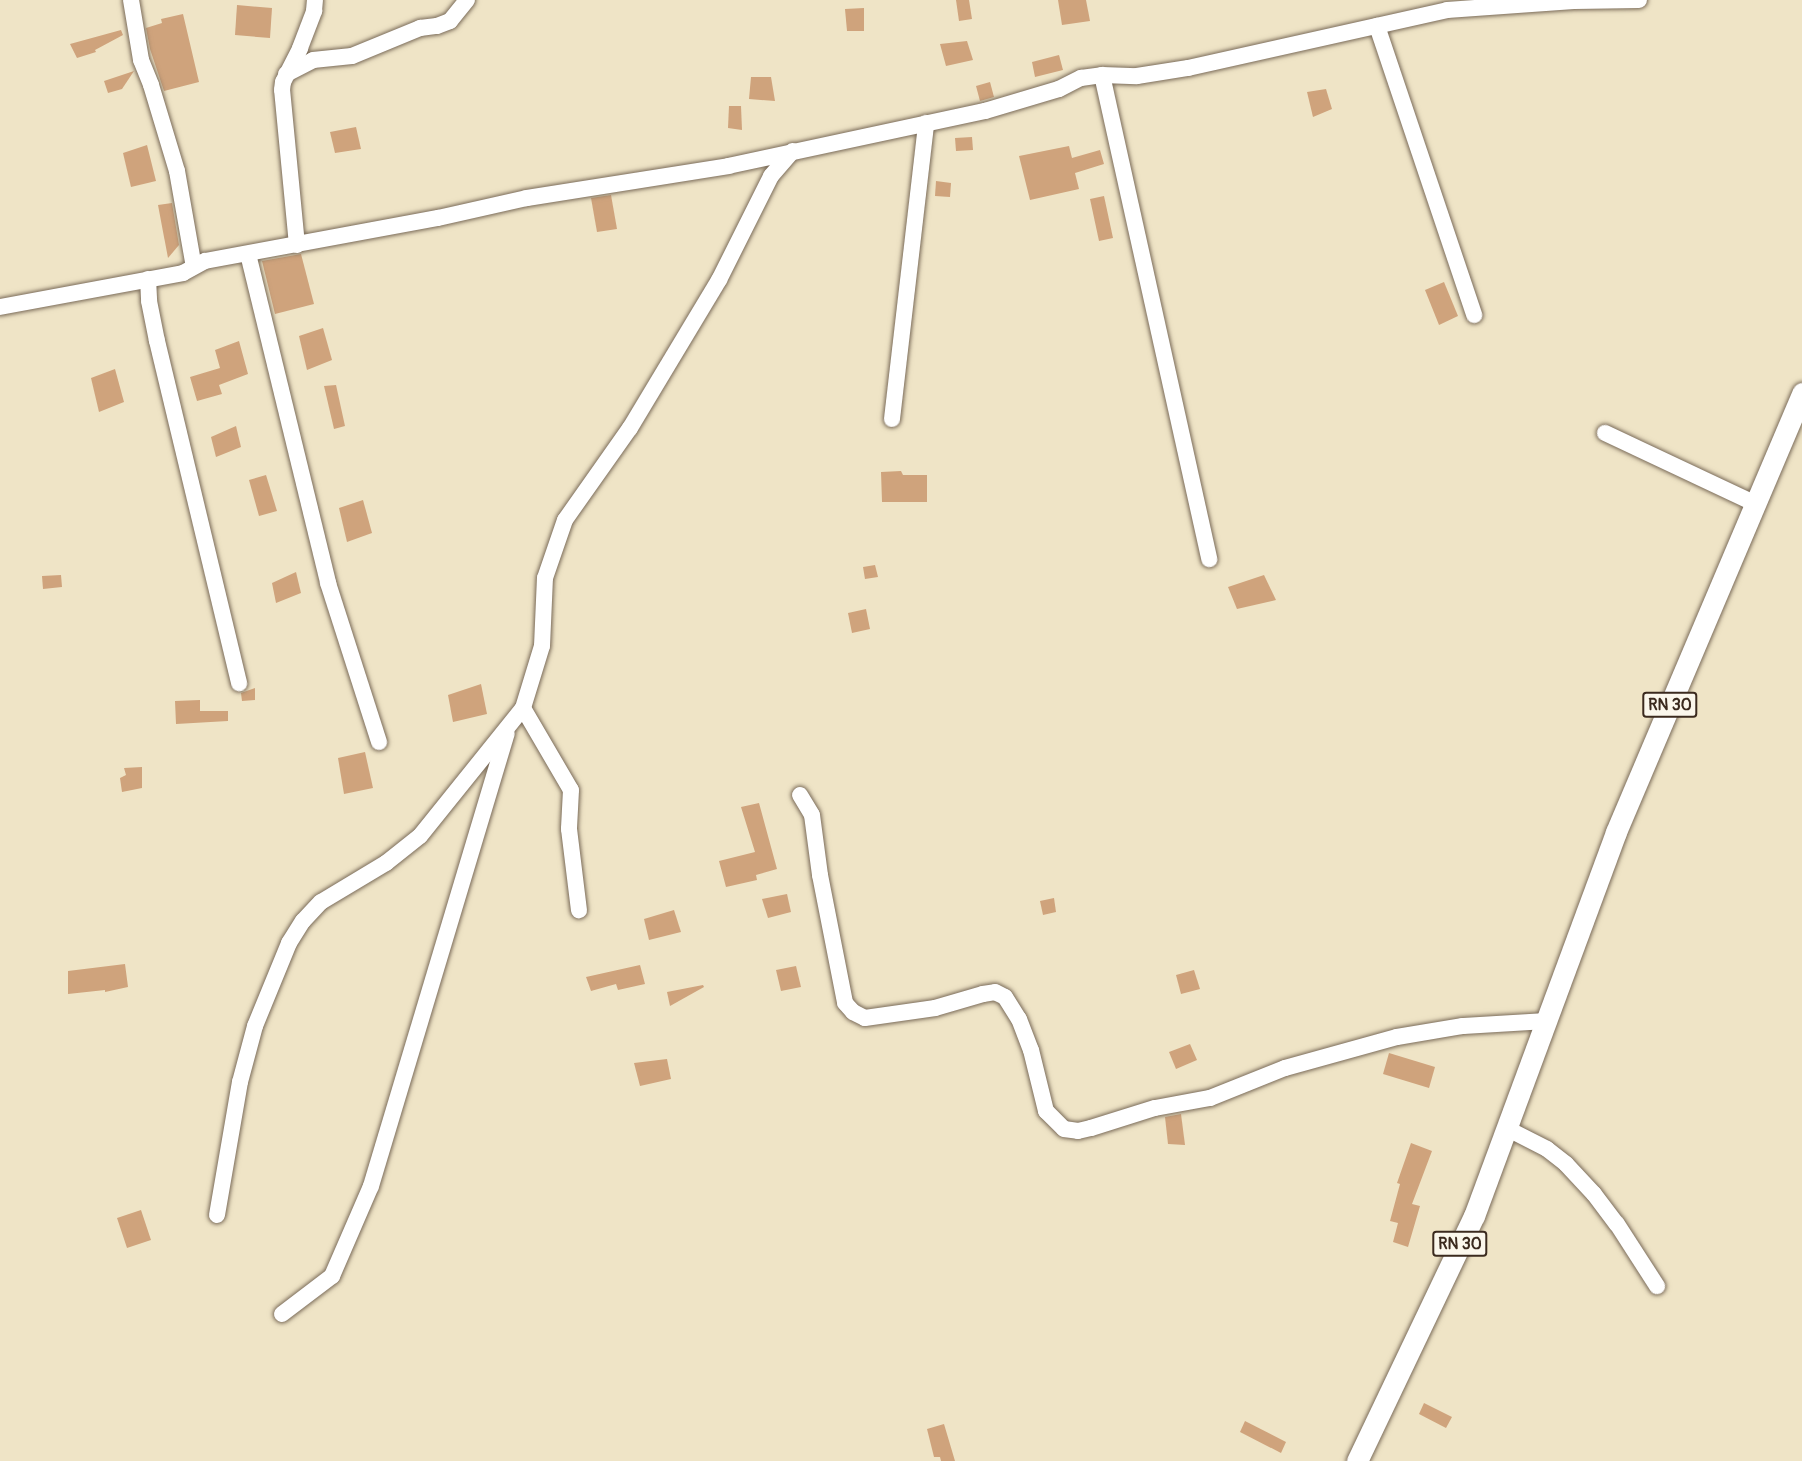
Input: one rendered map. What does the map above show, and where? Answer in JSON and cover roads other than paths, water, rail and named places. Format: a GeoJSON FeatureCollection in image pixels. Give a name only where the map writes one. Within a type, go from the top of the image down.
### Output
{"type":"FeatureCollection","features":[{"type":"Feature","properties":{"kind":"main road","name":"RN 30"},"geometry":{"type":"LineString","coordinates":[[1357,1461],[1473,1216],[1616,832],[1802,393]]}},
{"type":"Feature","properties":{"kind":"street"},"geometry":{"type":"LineString","coordinates":[[131,0],[141,60],[177,171],[194,267]]}},
{"type":"Feature","properties":{"kind":"street"},"geometry":{"type":"LineString","coordinates":[[297,245],[282,90],[286,74],[300,48],[314,10],[315,0]]}},
{"type":"Feature","properties":{"kind":"street"},"geometry":{"type":"LineString","coordinates":[[286,74],[313,60],[352,56],[420,28],[450,21],[467,0]]}},
{"type":"Feature","properties":{"kind":"street"},"geometry":{"type":"LineString","coordinates":[[0,307],[183,273],[205,261],[438,218],[537,196],[728,166],[985,111],[1059,88],[1081,78],[1102,75],[1137,76],[1188,68],[1447,10],[1575,1],[1639,0]]}},
{"type":"Feature","properties":{"kind":"street"},"geometry":{"type":"LineString","coordinates":[[1377,26],[1474,315]]}},
{"type":"Feature","properties":{"kind":"street"},"geometry":{"type":"LineString","coordinates":[[1102,75],[1209,559]]}},
{"type":"Feature","properties":{"kind":"street"},"geometry":{"type":"LineString","coordinates":[[892,419],[926,123]]}},
{"type":"Feature","properties":{"kind":"street"},"geometry":{"type":"LineString","coordinates":[[217,1215],[240,1082],[255,1026],[289,943],[303,921],[321,902],[386,863],[420,836],[523,708],[542,646],[545,578],[565,520],[630,428],[719,280],[771,176],[793,151]]}},
{"type":"Feature","properties":{"kind":"street"},"geometry":{"type":"LineString","coordinates":[[248,254],[328,583],[379,742]]}},
{"type":"Feature","properties":{"kind":"street"},"geometry":{"type":"LineString","coordinates":[[148,279],[149,302],[157,341],[239,683]]}},
{"type":"Feature","properties":{"kind":"street"},"geometry":{"type":"LineString","coordinates":[[1605,433],[1756,504]]}},
{"type":"Feature","properties":{"kind":"street"},"geometry":{"type":"LineString","coordinates":[[523,708],[571,790],[569,829],[579,910]]}},
{"type":"Feature","properties":{"kind":"street"},"geometry":{"type":"LineString","coordinates":[[282,1314],[332,1276],[371,1186],[436,978],[509,727]]}},
{"type":"Feature","properties":{"kind":"street"},"geometry":{"type":"LineString","coordinates":[[800,795],[812,815],[820,875],[845,1003],[853,1012],[865,1018],[935,1008],[983,993],[995,993],[1005,998],[1019,1019],[1031,1050],[1046,1111],[1064,1129],[1084,1130],[1155,1108],[1210,1098],[1285,1068],[1397,1037],[1464,1026],[1547,1021]]}},
{"type":"Feature","properties":{"kind":"street"},"geometry":{"type":"LineString","coordinates":[[1506,1128],[1547,1149],[1573,1171],[1617,1224],[1657,1286]]}}]}
